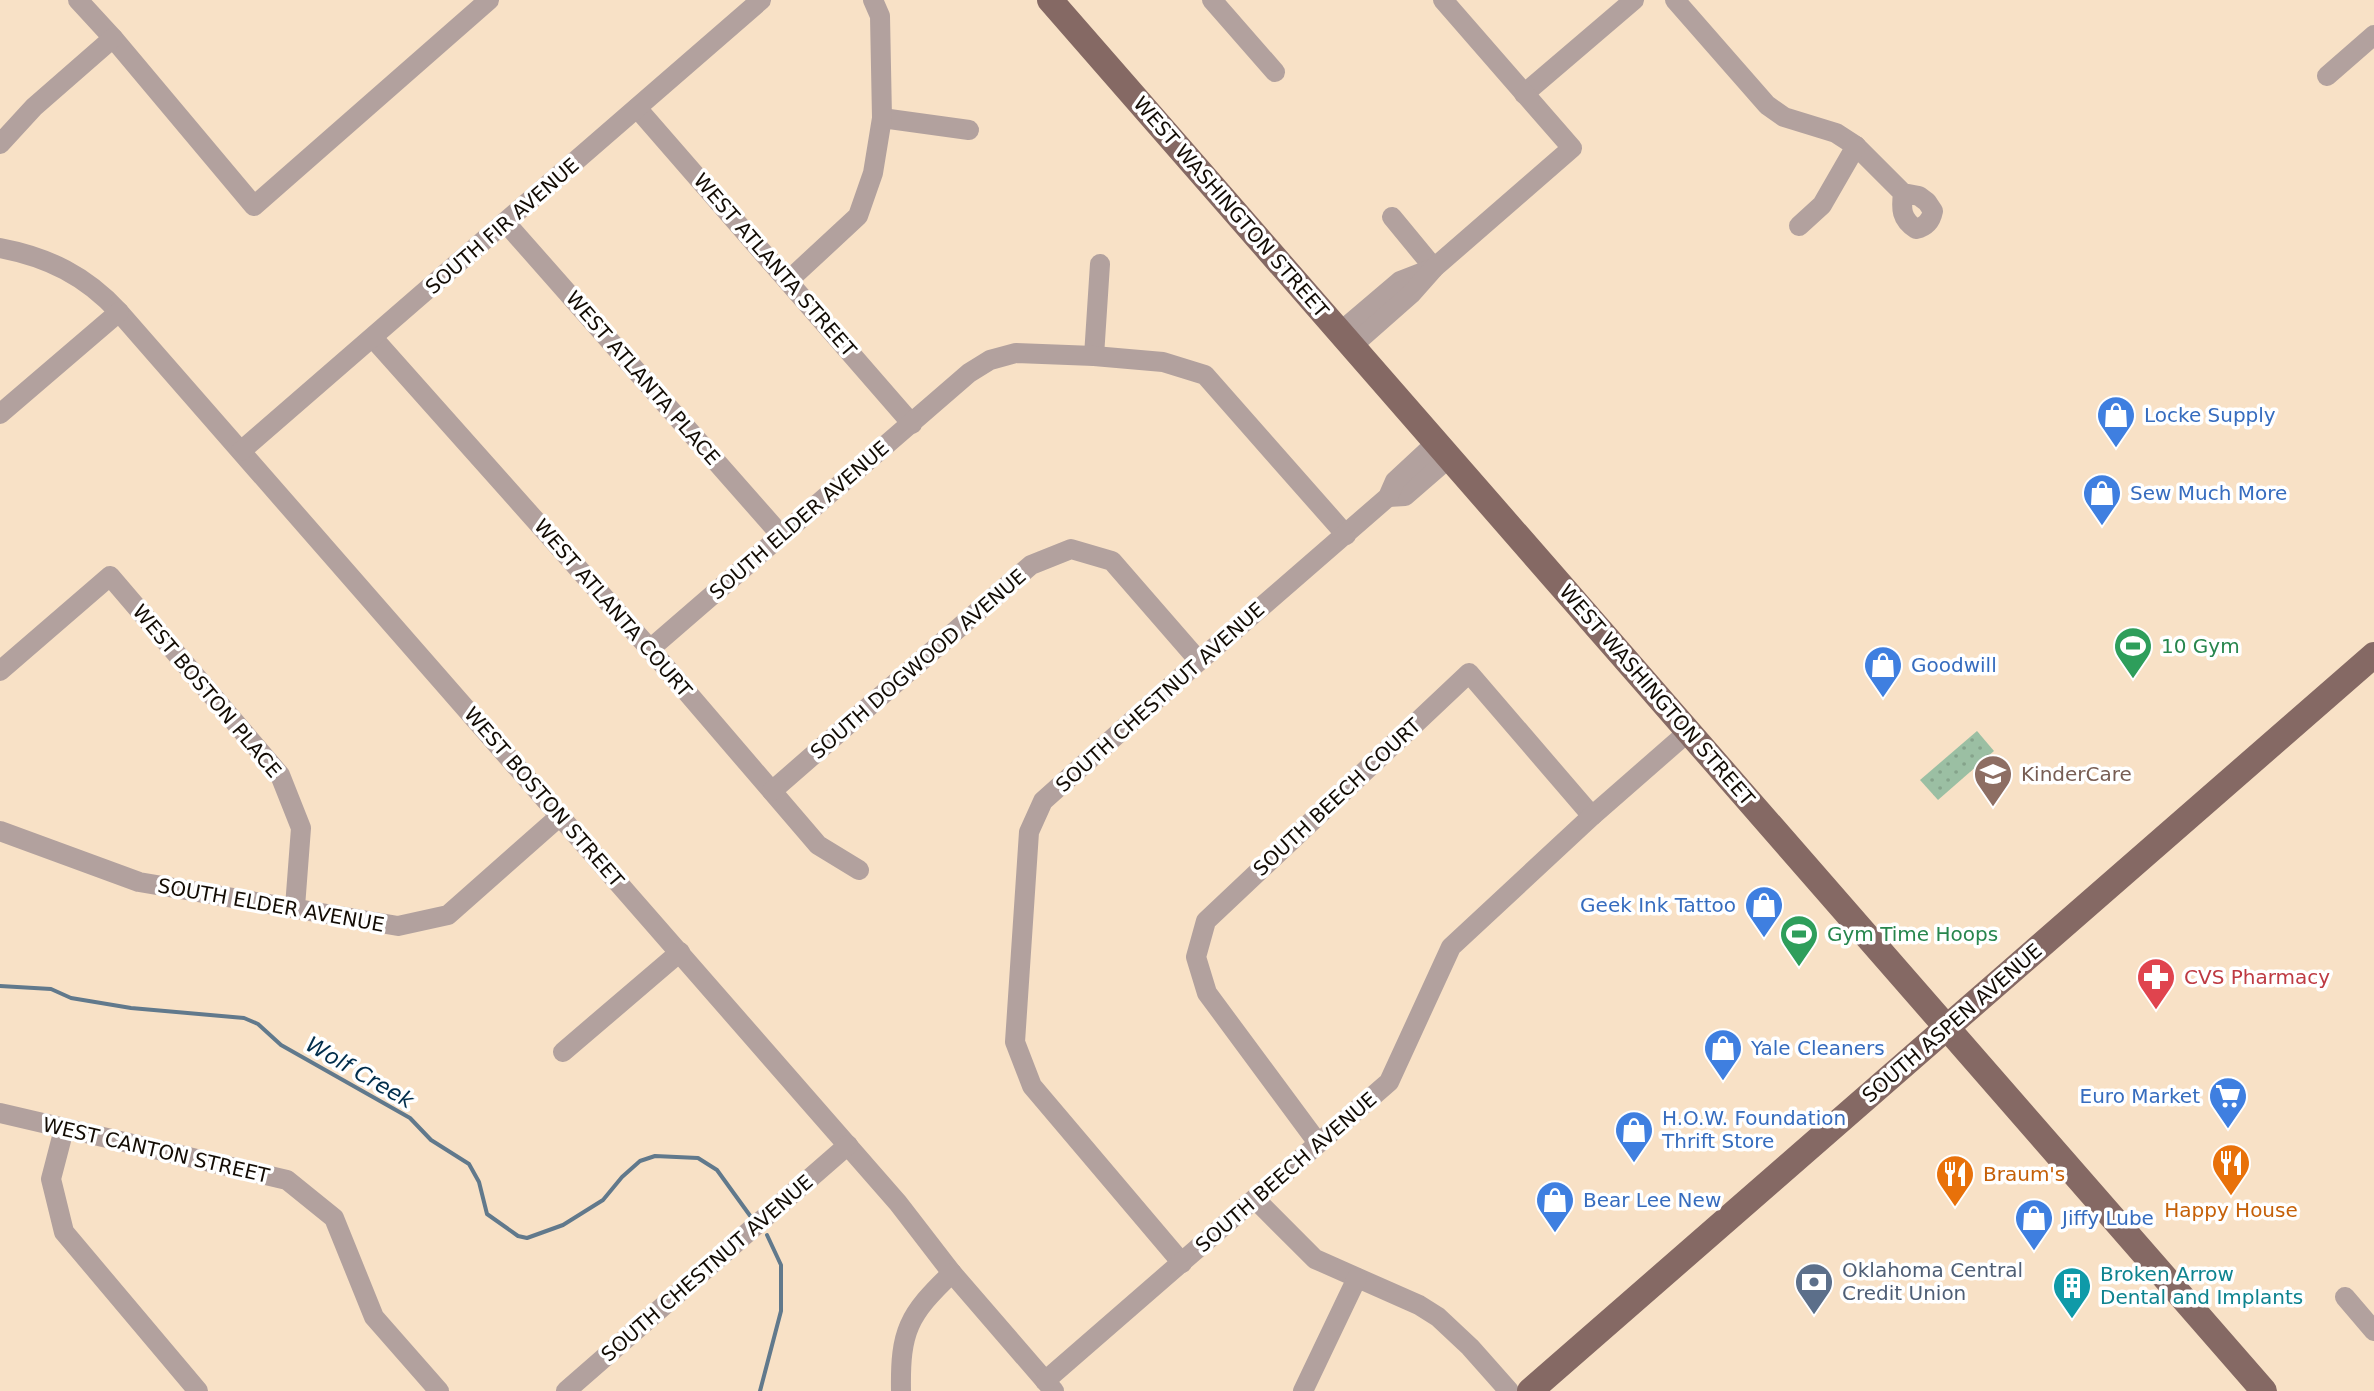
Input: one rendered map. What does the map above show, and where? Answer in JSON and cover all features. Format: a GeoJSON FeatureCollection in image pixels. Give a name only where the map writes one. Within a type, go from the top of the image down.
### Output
{"type":"FeatureCollection","features":[{"type":"Feature","properties":{"kind":"main road","name":"WEST WASHINGTON STREET"},"geometry":{"type":"LineString","coordinates":[[1050,0],[2264,1391]]}},
{"type":"Feature","properties":{"kind":"main road","name":"SOUTH ASPEN AVENUE"},"geometry":{"type":"LineString","coordinates":[[1530,1391],[2374,655]]}},
{"type":"Feature","properties":{"kind":"street"},"geometry":{"type":"LineString","coordinates":[[78,0],[254,206],[489,0]]}},
{"type":"Feature","properties":{"kind":"street","name":"SOUTH FIR AVENUE"},"geometry":{"type":"LineString","coordinates":[[241,451],[761,0]]}},
{"type":"Feature","properties":{"kind":"street"},"geometry":{"type":"LineString","coordinates":[[789,280],[858,216],[873,173],[882,118],[880,16],[873,0]]}},
{"type":"Feature","properties":{"kind":"street"},"geometry":{"type":"LineString","coordinates":[[1212,0],[1275,72]]}},
{"type":"Feature","properties":{"kind":"street"},"geometry":{"type":"LineString","coordinates":[[1346,339],[1400,281],[1434,268],[1572,148],[1443,0]]}},
{"type":"Feature","properties":{"kind":"street"},"geometry":{"type":"LineString","coordinates":[[1524,94],[1634,0]]}},
{"type":"Feature","properties":{"kind":"street"},"geometry":{"type":"LineString","coordinates":[[1675,0],[1767,105],[1784,117],[1836,133],[1856,146],[1903,193]]}},
{"type":"Feature","properties":{"kind":"street"},"geometry":{"type":"LineString","coordinates":[[2327,76],[2374,35]]}},
{"type":"Feature","properties":{"kind":"street"},"geometry":{"type":"LineString","coordinates":[[0,144],[34,107],[113,38]]}},
{"type":"Feature","properties":{"kind":"street","name":"WEST ATLANTA STREET"},"geometry":{"type":"LineString","coordinates":[[637,108],[912,424]]}},
{"type":"Feature","properties":{"kind":"street"},"geometry":{"type":"LineString","coordinates":[[882,118],[969,130]]}},
{"type":"Feature","properties":{"kind":"street"},"geometry":{"type":"LineString","coordinates":[[1799,226],[1822,205],[1856,146]]}},
{"type":"Feature","properties":{"kind":"street"},"geometry":{"type":"LineString","coordinates":[[1392,217],[1434,268]]}},
{"type":"Feature","properties":{"kind":"street","name":"WEST ATLANTA PLACE"},"geometry":{"type":"LineString","coordinates":[[506,223],[780,534]]}},
{"type":"Feature","properties":{"kind":"street","name":"WEST BOSTON STREET"},"geometry":{"type":"LineString","coordinates":[[0,248],[27,253],[61,266],[96,288],[119,312],[848,1145],[1049,1386]]}},
{"type":"Feature","properties":{"kind":"street"},"geometry":{"type":"LineString","coordinates":[[1094,356],[1100,264]]}},
{"type":"Feature","properties":{"kind":"street"},"geometry":{"type":"LineString","coordinates":[[0,414],[119,312]]}},
{"type":"Feature","properties":{"kind":"street","name":"WEST ATLANTA COURT"},"geometry":{"type":"LineString","coordinates":[[373,338],[650,649],[818,845],[859,870]]}},
{"type":"Feature","properties":{"kind":"street","name":"SOUTH ELDER AVENUE"},"geometry":{"type":"LineString","coordinates":[[650,649],[959,381],[990,360],[1016,353],[1163,362],[1205,375],[1346,535]]}},
{"type":"Feature","properties":{"kind":"street","name":"SOUTH CHESTNUT AVENUE"},"geometry":{"type":"LineString","coordinates":[[1182,1263],[1032,1086],[1015,1042],[1029,832],[1043,801],[1388,497],[1395,481],[1444,450]]}},
{"type":"Feature","properties":{"kind":"street","name":"SOUTH DOGWOOD AVENUE"},"geometry":{"type":"LineString","coordinates":[[772,791],[1031,565],[1071,549],[1112,561],[1199,661]]}},
{"type":"Feature","properties":{"kind":"street","name":"WEST BOSTON PLACE"},"geometry":{"type":"LineString","coordinates":[[0,671],[110,576],[280,775],[301,828],[295,907]]}},
{"type":"Feature","properties":{"kind":"street","name":"SOUTH BEECH COURT"},"geometry":{"type":"LineString","coordinates":[[1318,1143],[1207,993],[1196,957],[1206,921],[1469,673],[1592,816]]}},
{"type":"Feature","properties":{"kind":"street","name":"SOUTH BEECH AVENUE"},"geometry":{"type":"LineString","coordinates":[[1049,1386],[1182,1263],[1389,1082],[1451,947],[1688,732]]}},
{"type":"Feature","properties":{"kind":"street","name":"SOUTH ELDER AVENUE"},"geometry":{"type":"LineString","coordinates":[[0,831],[139,882],[398,926],[448,915],[560,816]]}},
{"type":"Feature","properties":{"kind":"street"},"geometry":{"type":"LineString","coordinates":[[563,1052],[680,952]]}},
{"type":"Feature","properties":{"kind":"street","name":"WEST CANTON STREET"},"geometry":{"type":"LineString","coordinates":[[0,1113],[287,1180],[334,1218],[374,1317],[439,1391]]}},
{"type":"Feature","properties":{"kind":"street"},"geometry":{"type":"LineString","coordinates":[[64,1129],[51,1179],[64,1232],[198,1391]]}},
{"type":"Feature","properties":{"kind":"street","name":"SOUTH CHESTNUT AVENUE"},"geometry":{"type":"LineString","coordinates":[[566,1391],[848,1145]]}},
{"type":"Feature","properties":{"kind":"street"},"geometry":{"type":"LineString","coordinates":[[1255,1199],[1315,1259],[1419,1305],[1438,1317],[1509,1391]]}},
{"type":"Feature","properties":{"kind":"street"},"geometry":{"type":"LineString","coordinates":[[901,1391],[901,1347],[908,1327],[922,1305],[952,1273]]}},
{"type":"Feature","properties":{"kind":"street"},"geometry":{"type":"LineString","coordinates":[[1303,1391],[1357,1278]]}},
{"type":"Feature","properties":{"kind":"street"},"geometry":{"type":"LineString","coordinates":[[2345,1297],[2374,1331]]}},
{"type":"Feature","properties":{"kind":"green space"},"geometry":{"type":"Polygon","coordinates":[[[1977,731],[1994,751],[1938,800],[1920,780],[1977,731]]]}},
{"type":"Feature","properties":{"kind":"waterway","name":"Wolf Creek"},"geometry":{"type":"LineString","coordinates":[[0,986],[51,989],[71,998],[131,1008],[244,1018],[258,1024],[281,1045],[410,1118],[431,1140],[469,1164],[479,1182],[487,1214],[518,1236],[527,1238],[563,1225],[603,1200],[640,1161],[655,1156],[698,1158],[717,1170],[751,1217]]}},
{"type":"Feature","properties":{"kind":"waterway"},"geometry":{"type":"LineString","coordinates":[[760,1391],[781,1311],[781,1265],[767,1235]]}},
{"type":"Feature","properties":{"kind":"place","name":"Locke Supply"},"geometry":{"type":"Point","coordinates":[2116,449]}},
{"type":"Feature","properties":{"kind":"place","name":"Sew Much More"},"geometry":{"type":"Point","coordinates":[2102,527]}},
{"type":"Feature","properties":{"kind":"place","name":"10 Gym"},"geometry":{"type":"Point","coordinates":[2133,680]}},
{"type":"Feature","properties":{"kind":"place","name":"Goodwill"},"geometry":{"type":"Point","coordinates":[1883,699]}},
{"type":"Feature","properties":{"kind":"place","name":"KinderCare"},"geometry":{"type":"Point","coordinates":[1993,808]}},
{"type":"Feature","properties":{"kind":"place","name":"Geek Ink Tattoo"},"geometry":{"type":"Point","coordinates":[1764,939]}},
{"type":"Feature","properties":{"kind":"place","name":"Gym Time Hoops"},"geometry":{"type":"Point","coordinates":[1799,968]}},
{"type":"Feature","properties":{"kind":"place","name":"CVS Pharmacy"},"geometry":{"type":"Point","coordinates":[2156,1011]}},
{"type":"Feature","properties":{"kind":"place","name":"Yale Cleaners"},"geometry":{"type":"Point","coordinates":[1723,1082]}},
{"type":"Feature","properties":{"kind":"place","name":"Euro Market"},"geometry":{"type":"Point","coordinates":[2228,1130]}},
{"type":"Feature","properties":{"kind":"place","name":"H.O.W. Foundation Thrift Store"},"geometry":{"type":"Point","coordinates":[1634,1164]}},
{"type":"Feature","properties":{"kind":"place","name":"Happy House"},"geometry":{"type":"Point","coordinates":[2231,1197]}},
{"type":"Feature","properties":{"kind":"place","name":"Braum's"},"geometry":{"type":"Point","coordinates":[1955,1208]}},
{"type":"Feature","properties":{"kind":"place","name":"Bear Lee New"},"geometry":{"type":"Point","coordinates":[1555,1234]}},
{"type":"Feature","properties":{"kind":"place","name":"Jiffy Lube"},"geometry":{"type":"Point","coordinates":[2034,1252]}},
{"type":"Feature","properties":{"kind":"place","name":"Oklahoma Central Credit Union"},"geometry":{"type":"Point","coordinates":[1814,1316]}},
{"type":"Feature","properties":{"kind":"place","name":"Broken Arrow Dental and Implants"},"geometry":{"type":"Point","coordinates":[2072,1320]}}]}
